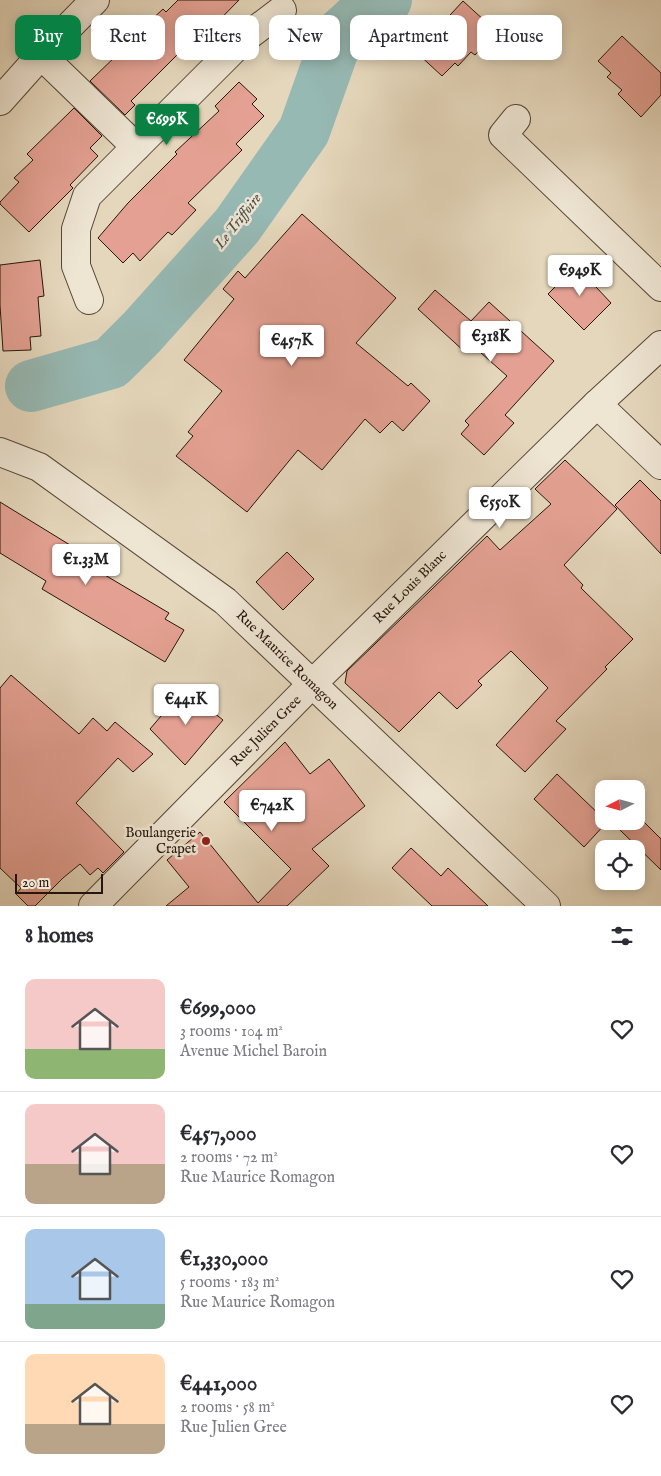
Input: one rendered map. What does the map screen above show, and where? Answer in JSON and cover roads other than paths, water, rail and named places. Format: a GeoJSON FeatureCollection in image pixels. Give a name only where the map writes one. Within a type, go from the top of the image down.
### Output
{"type":"FeatureCollection","features":[{"type":"Feature","properties":{"kind":"street"},"geometry":{"type":"LineString","coordinates":[[80,15],[95,0]]}},
{"type":"Feature","properties":{"kind":"street"},"geometry":{"type":"LineString","coordinates":[[89,300],[76,266],[76,229],[87,196],[245,38],[282,10]]}},
{"type":"Feature","properties":{"kind":"street"},"geometry":{"type":"LineString","coordinates":[[0,100],[36,60]]}},
{"type":"Feature","properties":{"kind":"street"},"geometry":{"type":"LineString","coordinates":[[46,60],[136,147]]}},
{"type":"Feature","properties":{"kind":"street"},"geometry":{"type":"LineString","coordinates":[[516,119],[503,135],[661,287]]}},
{"type":"Feature","properties":{"kind":"street","name":"Rue Louis Blanc"},"geometry":{"type":"LineString","coordinates":[[312,684],[597,404],[661,346]]}},
{"type":"Feature","properties":{"kind":"street"},"geometry":{"type":"LineString","coordinates":[[597,404],[661,465]]}},
{"type":"Feature","properties":{"kind":"street","name":"Rue Maurice Romagon"},"geometry":{"type":"LineString","coordinates":[[0,452],[39,467],[226,602],[546,906]]}},
{"type":"Feature","properties":{"kind":"street","name":"Rue Julien Gree"},"geometry":{"type":"LineString","coordinates":[[92,906],[312,684]]}},
{"type":"Feature","properties":{"kind":"waterway","name":"Le Triffoire"},"geometry":{"type":"LineString","coordinates":[[31,386],[111,363],[142,332],[237,226],[304,131],[337,38],[362,15],[386,0]]}},
{"type":"Feature","properties":{"kind":"place","name":"Boulangerie Crapet"},"geometry":{"type":"Point","coordinates":[206,841]}}]}
